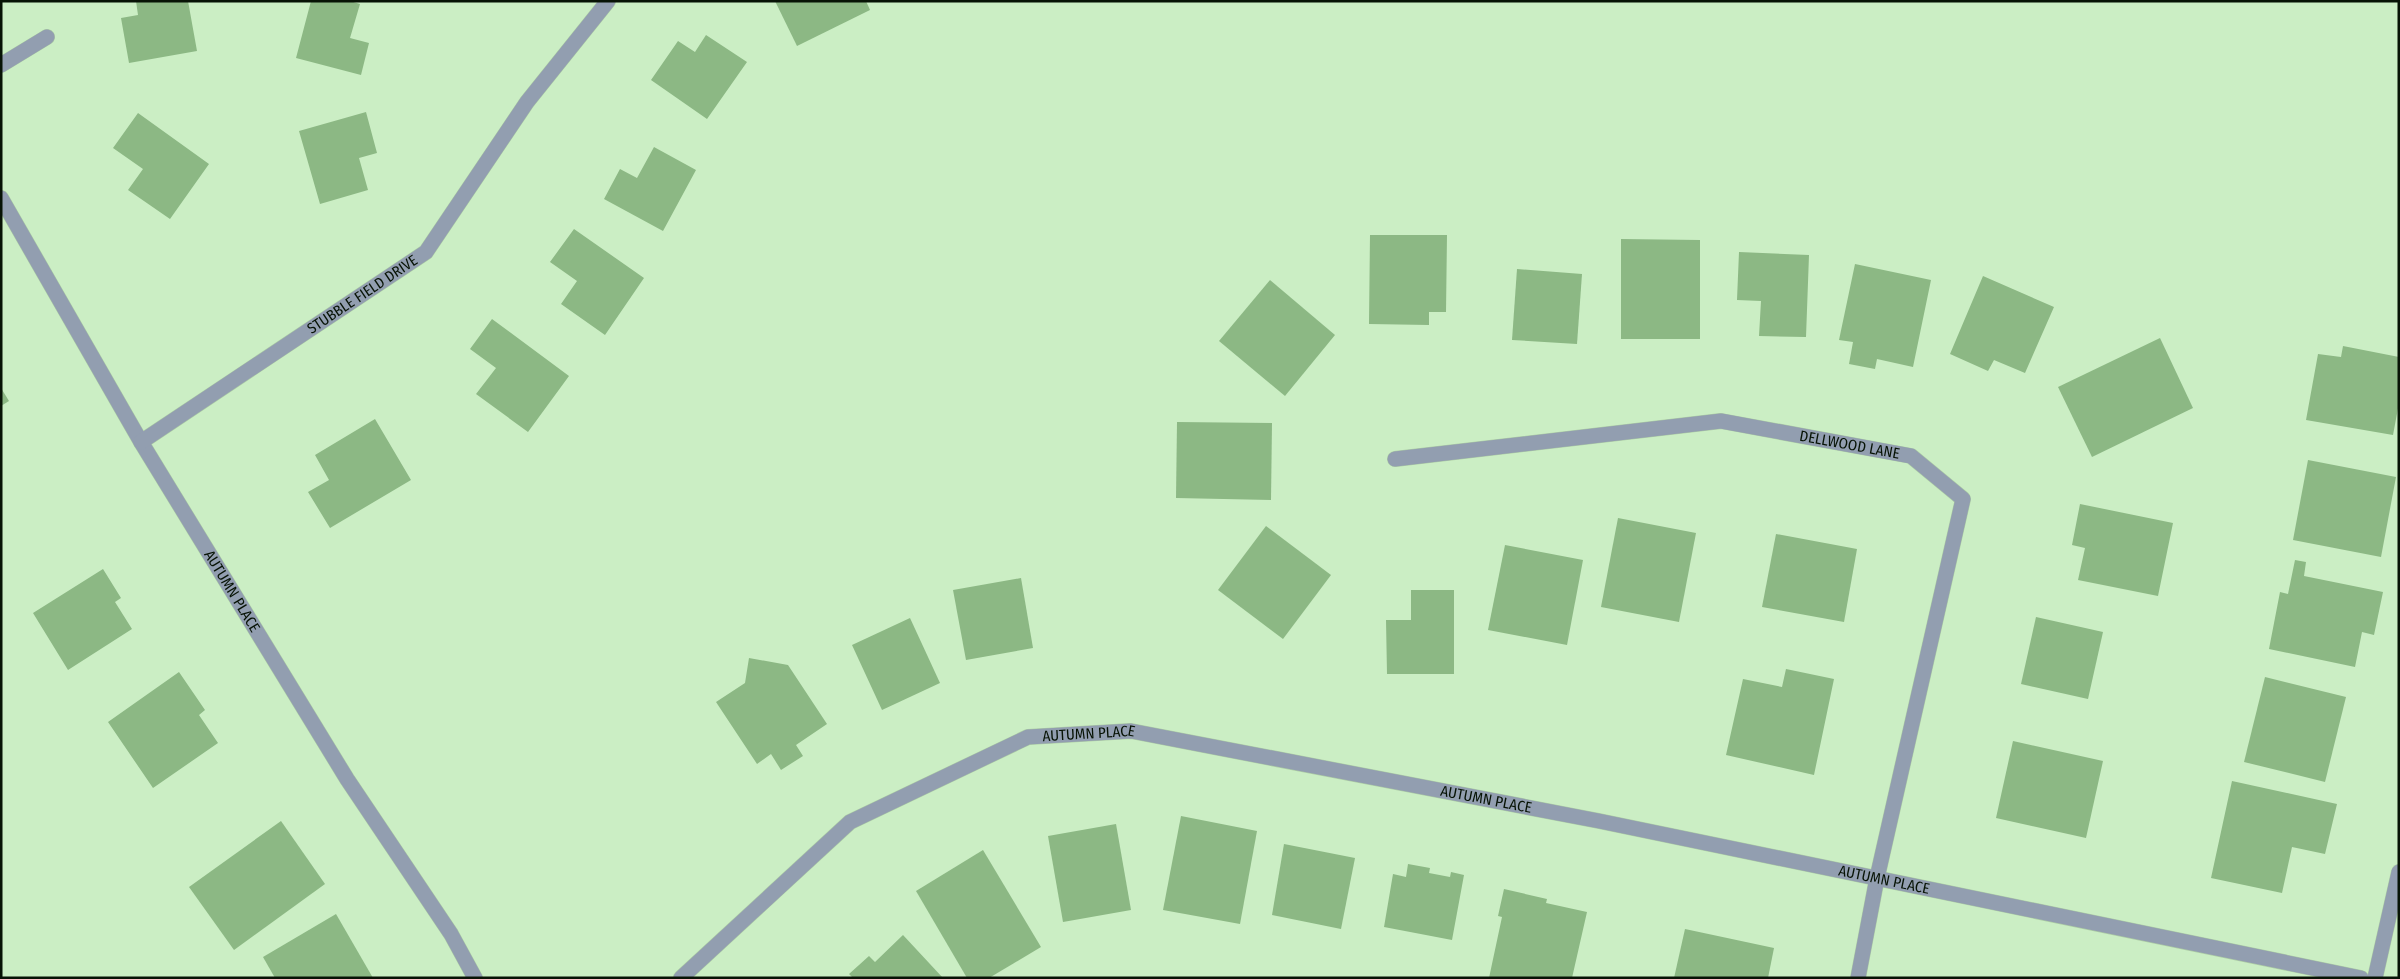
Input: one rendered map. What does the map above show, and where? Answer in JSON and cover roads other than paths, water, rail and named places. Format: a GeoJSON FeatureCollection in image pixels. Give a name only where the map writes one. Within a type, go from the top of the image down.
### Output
{"type":"FeatureCollection","features":[{"type":"Feature","properties":{"kind":"street","name":"STUBBLE FIELD DRIVE"},"geometry":{"type":"LineString","coordinates":[[140,442],[426,252],[527,102],[608,1]]}},
{"type":"Feature","properties":{"kind":"street"},"geometry":{"type":"LineString","coordinates":[[1,65],[47,37]]}},
{"type":"Feature","properties":{"kind":"street","name":"AUTUMN PLACE"},"geometry":{"type":"LineString","coordinates":[[1,198],[140,442],[347,778],[451,934],[475,978]]}},
{"type":"Feature","properties":{"kind":"street","name":"DELLWOOD LANE"},"geometry":{"type":"LineString","coordinates":[[1395,459],[1721,421],[1911,456],[1963,499],[1877,878]]}},
{"type":"Feature","properties":{"kind":"street","name":"AUTUMN PLACE"},"geometry":{"type":"LineString","coordinates":[[681,978],[850,822],[1028,737],[1131,731],[1599,821],[2361,978]]}},
{"type":"Feature","properties":{"kind":"street"},"geometry":{"type":"LineString","coordinates":[[2375,978],[2399,872]]}},
{"type":"Feature","properties":{"kind":"street"},"geometry":{"type":"LineString","coordinates":[[1858,978],[1877,878]]}}]}
